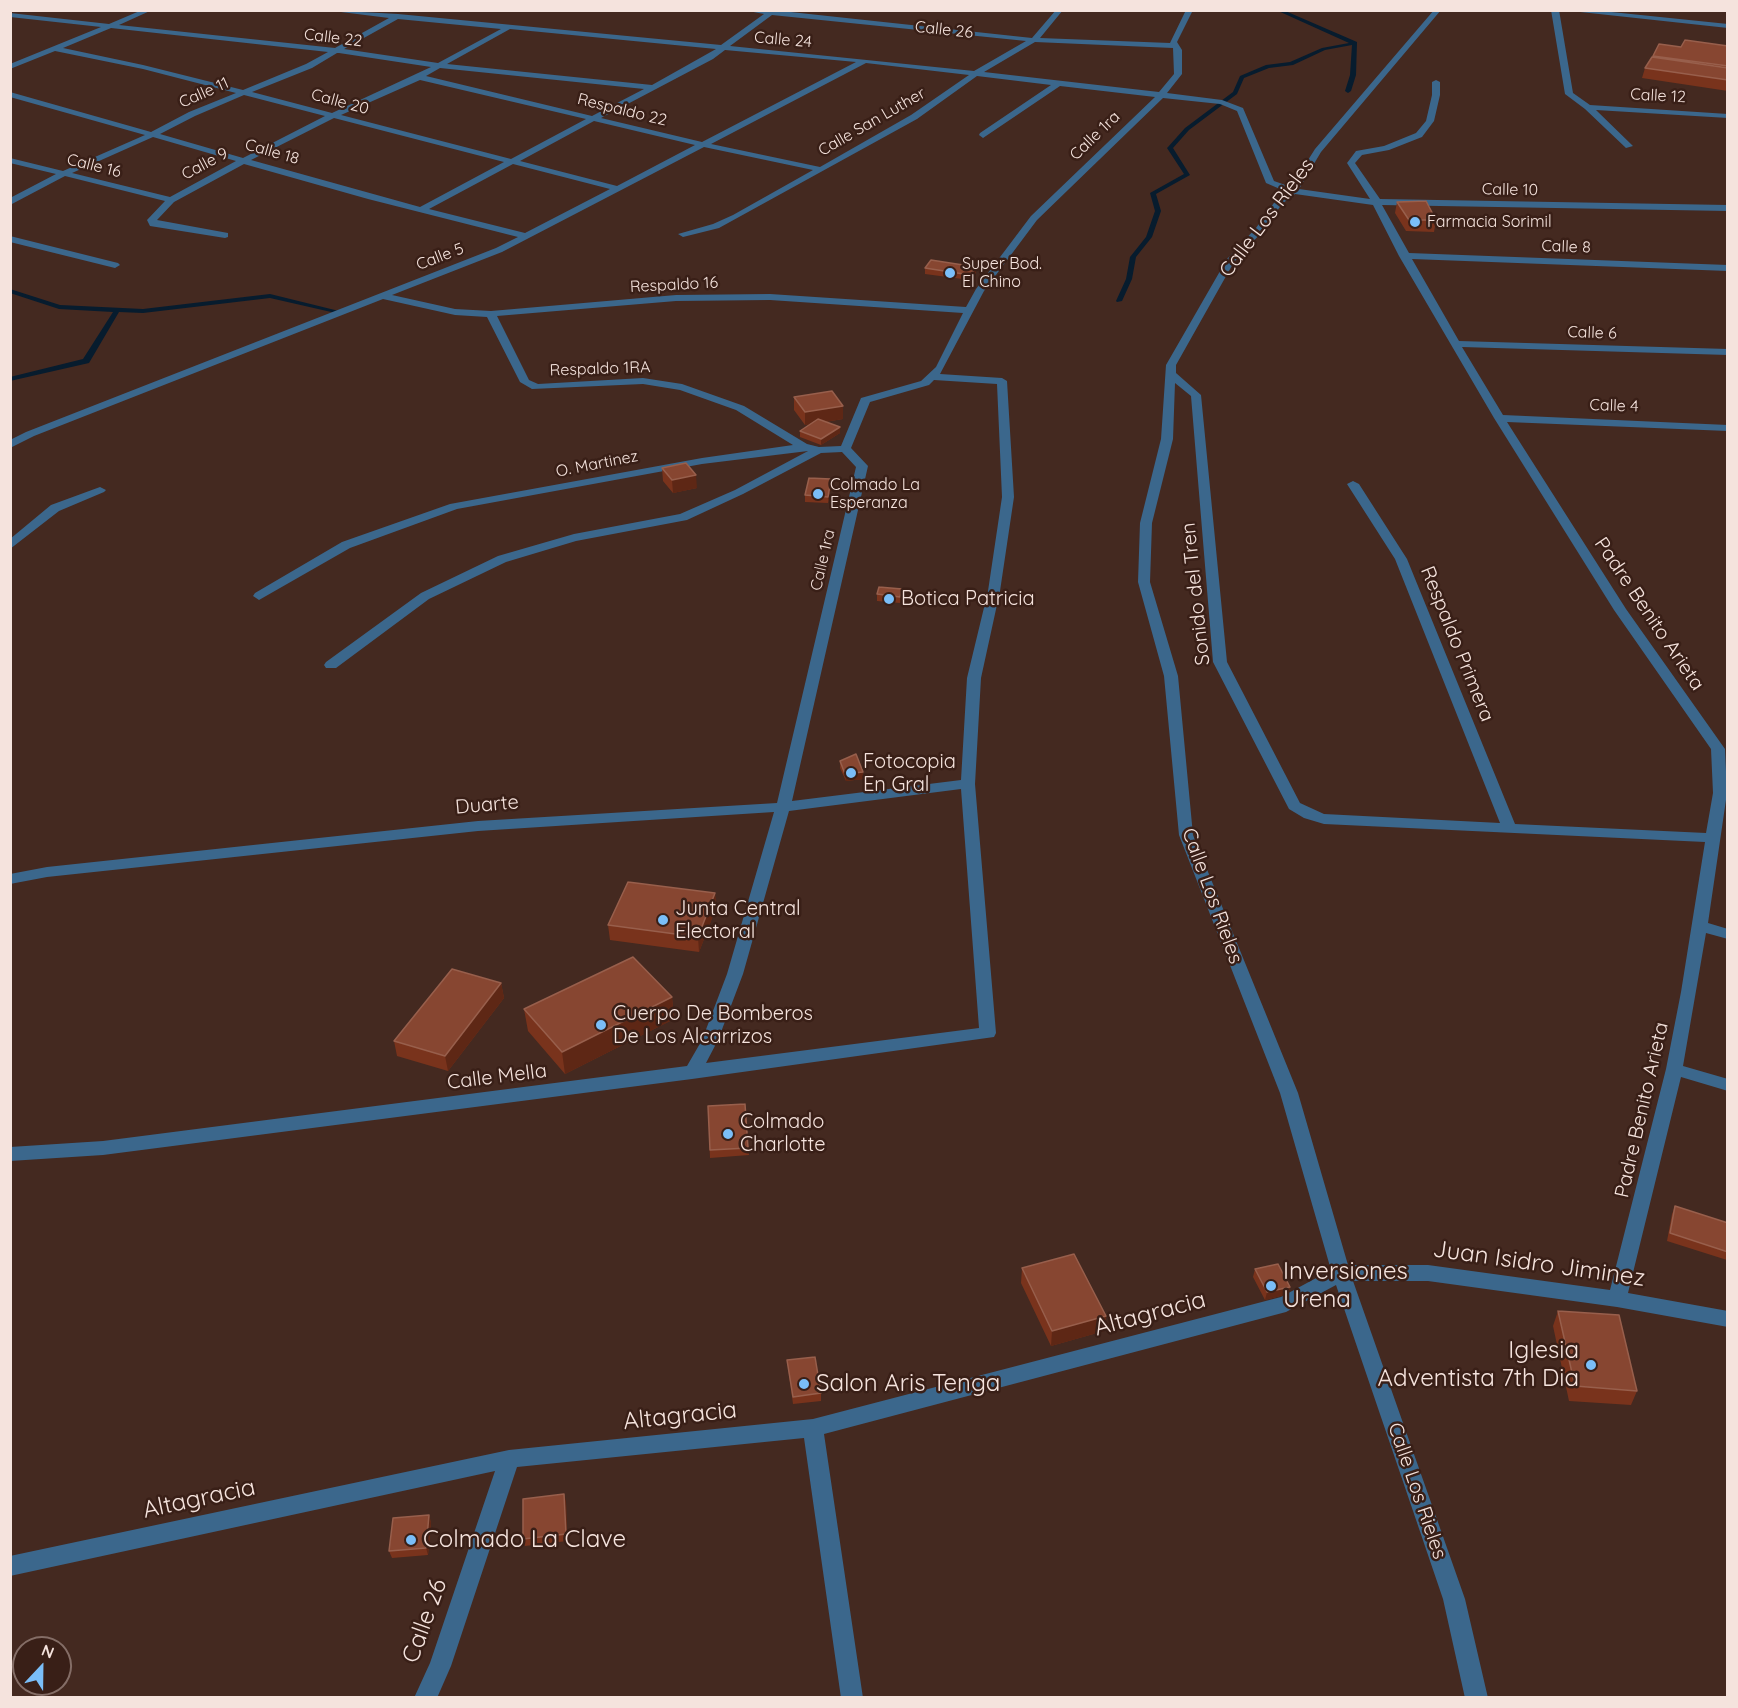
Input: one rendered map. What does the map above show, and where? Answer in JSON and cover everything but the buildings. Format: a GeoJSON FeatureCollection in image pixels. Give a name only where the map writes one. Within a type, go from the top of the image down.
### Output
{"type":"FeatureCollection","features":[{"type":"Feature","properties":{"kind":"street"},"geometry":{"type":"LineString","coordinates":[[10,67],[149,10]]}},
{"type":"Feature","properties":{"kind":"street","name":"Calle 24"},"geometry":{"type":"LineString","coordinates":[[328,10],[865,61],[1162,94],[1234,106]]}},
{"type":"Feature","properties":{"kind":"street","name":"Calle 11"},"geometry":{"type":"LineString","coordinates":[[10,202],[62,174],[153,135],[192,114],[339,51],[409,10]]}},
{"type":"Feature","properties":{"kind":"street","name":"Calle 26"},"geometry":{"type":"LineString","coordinates":[[746,10],[1034,40],[1176,46]]}},
{"type":"Feature","properties":{"kind":"street"},"geometry":{"type":"LineString","coordinates":[[827,18],[834,10]]}},
{"type":"Feature","properties":{"kind":"street","name":"Calle San Luther"},"geometry":{"type":"LineString","coordinates":[[683,234],[716,226],[736,217],[914,117],[977,73],[1034,40],[1059,10]]}},
{"type":"Feature","properties":{"kind":"street","name":"Calle 1ra"},"geometry":{"type":"LineString","coordinates":[[932,376],[940,369],[979,291],[1034,218],[1162,94],[1178,74],[1176,46],[1173,42],[1190,10]]}},
{"type":"Feature","properties":{"kind":"street","name":"Calle Los Rieles"},"geometry":{"type":"LineString","coordinates":[[1438,10],[1318,151],[1293,191],[1279,202],[1259,230],[1230,261],[1171,365],[1167,439],[1146,523],[1144,582],[1171,676],[1186,835],[1289,1093],[1341,1273],[1372,1356],[1454,1599],[1477,1698]]}},
{"type":"Feature","properties":{"kind":"street"},"geometry":{"type":"LineString","coordinates":[[1555,10],[1569,94],[1588,107],[1629,146]]}},
{"type":"Feature","properties":{"kind":"street"},"geometry":{"type":"LineString","coordinates":[[1565,10],[1728,27]]}},
{"type":"Feature","properties":{"kind":"street"},"geometry":{"type":"LineString","coordinates":[[422,208],[513,163],[710,57],[770,13]]}},
{"type":"Feature","properties":{"kind":"street","name":"Calle 22"},"geometry":{"type":"LineString","coordinates":[[10,15],[339,51],[439,66],[652,87]]}},
{"type":"Feature","properties":{"kind":"street","name":"Calle 9"},"geometry":{"type":"LineString","coordinates":[[225,235],[153,224],[152,220],[171,200],[246,159],[333,115],[419,77],[507,28]]}},
{"type":"Feature","properties":{"kind":"street","name":"Calle 20"},"geometry":{"type":"LineString","coordinates":[[56,49],[144,67],[615,188]]}},
{"type":"Feature","properties":{"kind":"street","name":"Calle 5"},"geometry":{"type":"LineString","coordinates":[[10,445],[30,434],[499,250],[700,144],[786,103],[865,61]]}},
{"type":"Feature","properties":{"kind":"street","name":"Respaldo 22"},"geometry":{"type":"LineString","coordinates":[[419,77],[700,144],[819,169]]}},
{"type":"Feature","properties":{"kind":"street"},"geometry":{"type":"LineString","coordinates":[[983,135],[1060,82]]}},
{"type":"Feature","properties":{"kind":"street","name":"Padre Benito Arieta"},"geometry":{"type":"LineString","coordinates":[[1436,82],[1436,95],[1430,121],[1419,135],[1386,148],[1359,153],[1351,163],[1370,190],[1374,202],[1404,256],[1499,418],[1620,609],[1723,749],[1724,794],[1714,838],[1674,1069],[1617,1299]]}},
{"type":"Feature","properties":{"kind":"street","name":"Calle 18"},"geometry":{"type":"LineString","coordinates":[[10,94],[246,159],[371,197],[526,236]]}},
{"type":"Feature","properties":{"kind":"street","name":"Calle 10"},"geometry":{"type":"LineString","coordinates":[[1234,106],[1239,110],[1270,183],[1293,191],[1374,202],[1728,208]]}},
{"type":"Feature","properties":{"kind":"street","name":"Calle 12"},"geometry":{"type":"LineString","coordinates":[[1588,107],[1728,116]]}},
{"type":"Feature","properties":{"kind":"street","name":"Calle 16"},"geometry":{"type":"LineString","coordinates":[[10,160],[171,200]]}},
{"type":"Feature","properties":{"kind":"street"},"geometry":{"type":"LineString","coordinates":[[10,239],[115,265]]}},
{"type":"Feature","properties":{"kind":"street","name":"Calle 8"},"geometry":{"type":"LineString","coordinates":[[1404,256],[1728,268]]}},
{"type":"Feature","properties":{"kind":"street","name":"Respaldo 16"},"geometry":{"type":"LineString","coordinates":[[382,296],[455,312],[491,314],[676,298],[770,297],[969,310]]}},
{"type":"Feature","properties":{"kind":"street","name":"Respaldo 1RA"},"geometry":{"type":"LineString","coordinates":[[491,314],[525,382],[536,387],[643,381],[682,387],[740,408],[804,447],[819,450],[845,449]]}},
{"type":"Feature","properties":{"kind":"street","name":"Calle 6"},"geometry":{"type":"LineString","coordinates":[[1456,344],[1728,352]]}},
{"type":"Feature","properties":{"kind":"street","name":"Sonido del Tren"},"geometry":{"type":"LineString","coordinates":[[1172,375],[1196,395],[1220,662],[1294,806],[1309,815],[1324,819],[1509,826]]}},
{"type":"Feature","properties":{"kind":"street"},"geometry":{"type":"LineString","coordinates":[[845,449],[865,400],[925,383],[932,376],[1002,381],[1008,497],[994,591],[974,678],[968,784]]}},
{"type":"Feature","properties":{"kind":"street","name":"Calle 4"},"geometry":{"type":"LineString","coordinates":[[1499,418],[1728,428]]}},
{"type":"Feature","properties":{"kind":"street","name":"O. Martinez"},"geometry":{"type":"LineString","coordinates":[[259,596],[346,545],[454,506],[702,461],[804,447]]}},
{"type":"Feature","properties":{"kind":"street","name":"Calle 1ra"},"geometry":{"type":"LineString","coordinates":[[692,1073],[710,1040],[735,974],[783,807],[862,466],[845,449]]}},
{"type":"Feature","properties":{"kind":"street"},"geometry":{"type":"LineString","coordinates":[[331,665],[425,596],[502,559],[574,538],[683,517],[739,492],[819,450]]}},
{"type":"Feature","properties":{"kind":"street","name":"Respaldo Primera"},"geometry":{"type":"LineString","coordinates":[[1353,484],[1401,559],[1509,826]]}},
{"type":"Feature","properties":{"kind":"street"},"geometry":{"type":"LineString","coordinates":[[10,545],[55,508],[100,490]]}},
{"type":"Feature","properties":{"kind":"street","name":"Duarte"},"geometry":{"type":"LineString","coordinates":[[10,879],[47,872],[478,826],[783,807],[968,784]]}},
{"type":"Feature","properties":{"kind":"street","name":"Calle Mella"},"geometry":{"type":"LineString","coordinates":[[10,1154],[103,1148],[988,1033],[968,784]]}},
{"type":"Feature","properties":{"kind":"street"},"geometry":{"type":"LineString","coordinates":[[1509,826],[1714,838]]}},
{"type":"Feature","properties":{"kind":"street"},"geometry":{"type":"LineString","coordinates":[[1700,926],[1728,934]]}},
{"type":"Feature","properties":{"kind":"street"},"geometry":{"type":"LineString","coordinates":[[1674,1069],[1728,1085]]}},
{"type":"Feature","properties":{"kind":"street","name":"Juan Isidro Jiminez"},"geometry":{"type":"LineString","coordinates":[[1341,1273],[1428,1273],[1617,1299],[1728,1319]]}},
{"type":"Feature","properties":{"kind":"street","name":"Altagracia"},"geometry":{"type":"LineString","coordinates":[[10,1566],[509,1460],[813,1428],[1286,1304],[1341,1273]]}},
{"type":"Feature","properties":{"kind":"street"},"geometry":{"type":"LineString","coordinates":[[813,1428],[852,1698]]}},
{"type":"Feature","properties":{"kind":"street","name":"Calle 26"},"geometry":{"type":"LineString","coordinates":[[425,1698],[440,1666],[509,1460]]}},
{"type":"Feature","properties":{"kind":"waterway"},"geometry":{"type":"LineString","coordinates":[[1278,10],[1355,43]]}},
{"type":"Feature","properties":{"kind":"waterway"},"geometry":{"type":"LineString","coordinates":[[1119,301],[1129,279],[1133,257],[1149,237],[1158,211],[1153,193],[1187,175],[1170,148],[1187,129],[1235,93],[1242,77],[1268,66],[1291,64],[1324,49],[1355,43]]}},
{"type":"Feature","properties":{"kind":"waterway"},"geometry":{"type":"LineString","coordinates":[[1348,91],[1353,75],[1355,43]]}},
{"type":"Feature","properties":{"kind":"waterway"},"geometry":{"type":"LineString","coordinates":[[10,291],[59,307],[143,311],[270,296],[340,312]]}},
{"type":"Feature","properties":{"kind":"waterway"},"geometry":{"type":"LineString","coordinates":[[10,379],[86,361],[117,310]]}},
{"type":"Feature","properties":{"kind":"place","name":"Farmacia Sorimil"},"geometry":{"type":"Point","coordinates":[1415,222]}},
{"type":"Feature","properties":{"kind":"place","name":"Super Bod. El Chino"},"geometry":{"type":"Point","coordinates":[950,273]}},
{"type":"Feature","properties":{"kind":"place","name":"Colmado La Esperanza"},"geometry":{"type":"Point","coordinates":[818,494]}},
{"type":"Feature","properties":{"kind":"place","name":"Botica Patricia"},"geometry":{"type":"Point","coordinates":[889,599]}},
{"type":"Feature","properties":{"kind":"place","name":"Fotocopia En Gral"},"geometry":{"type":"Point","coordinates":[851,773]}},
{"type":"Feature","properties":{"kind":"place","name":"Junta Central Electoral"},"geometry":{"type":"Point","coordinates":[663,920]}},
{"type":"Feature","properties":{"kind":"place","name":"Cuerpo De Bomberos De Los Alcarrizos"},"geometry":{"type":"Point","coordinates":[601,1025]}},
{"type":"Feature","properties":{"kind":"place","name":"Colmado Charlotte"},"geometry":{"type":"Point","coordinates":[728,1134]}},
{"type":"Feature","properties":{"kind":"place","name":"Inversiones Urena"},"geometry":{"type":"Point","coordinates":[1271,1286]}},
{"type":"Feature","properties":{"kind":"place","name":"Iglesia Adventista 7th Dia"},"geometry":{"type":"Point","coordinates":[1591,1365]}},
{"type":"Feature","properties":{"kind":"place","name":"Salon Aris Tenga"},"geometry":{"type":"Point","coordinates":[804,1384]}},
{"type":"Feature","properties":{"kind":"place","name":"Colmado La Clave"},"geometry":{"type":"Point","coordinates":[411,1540]}}]}
